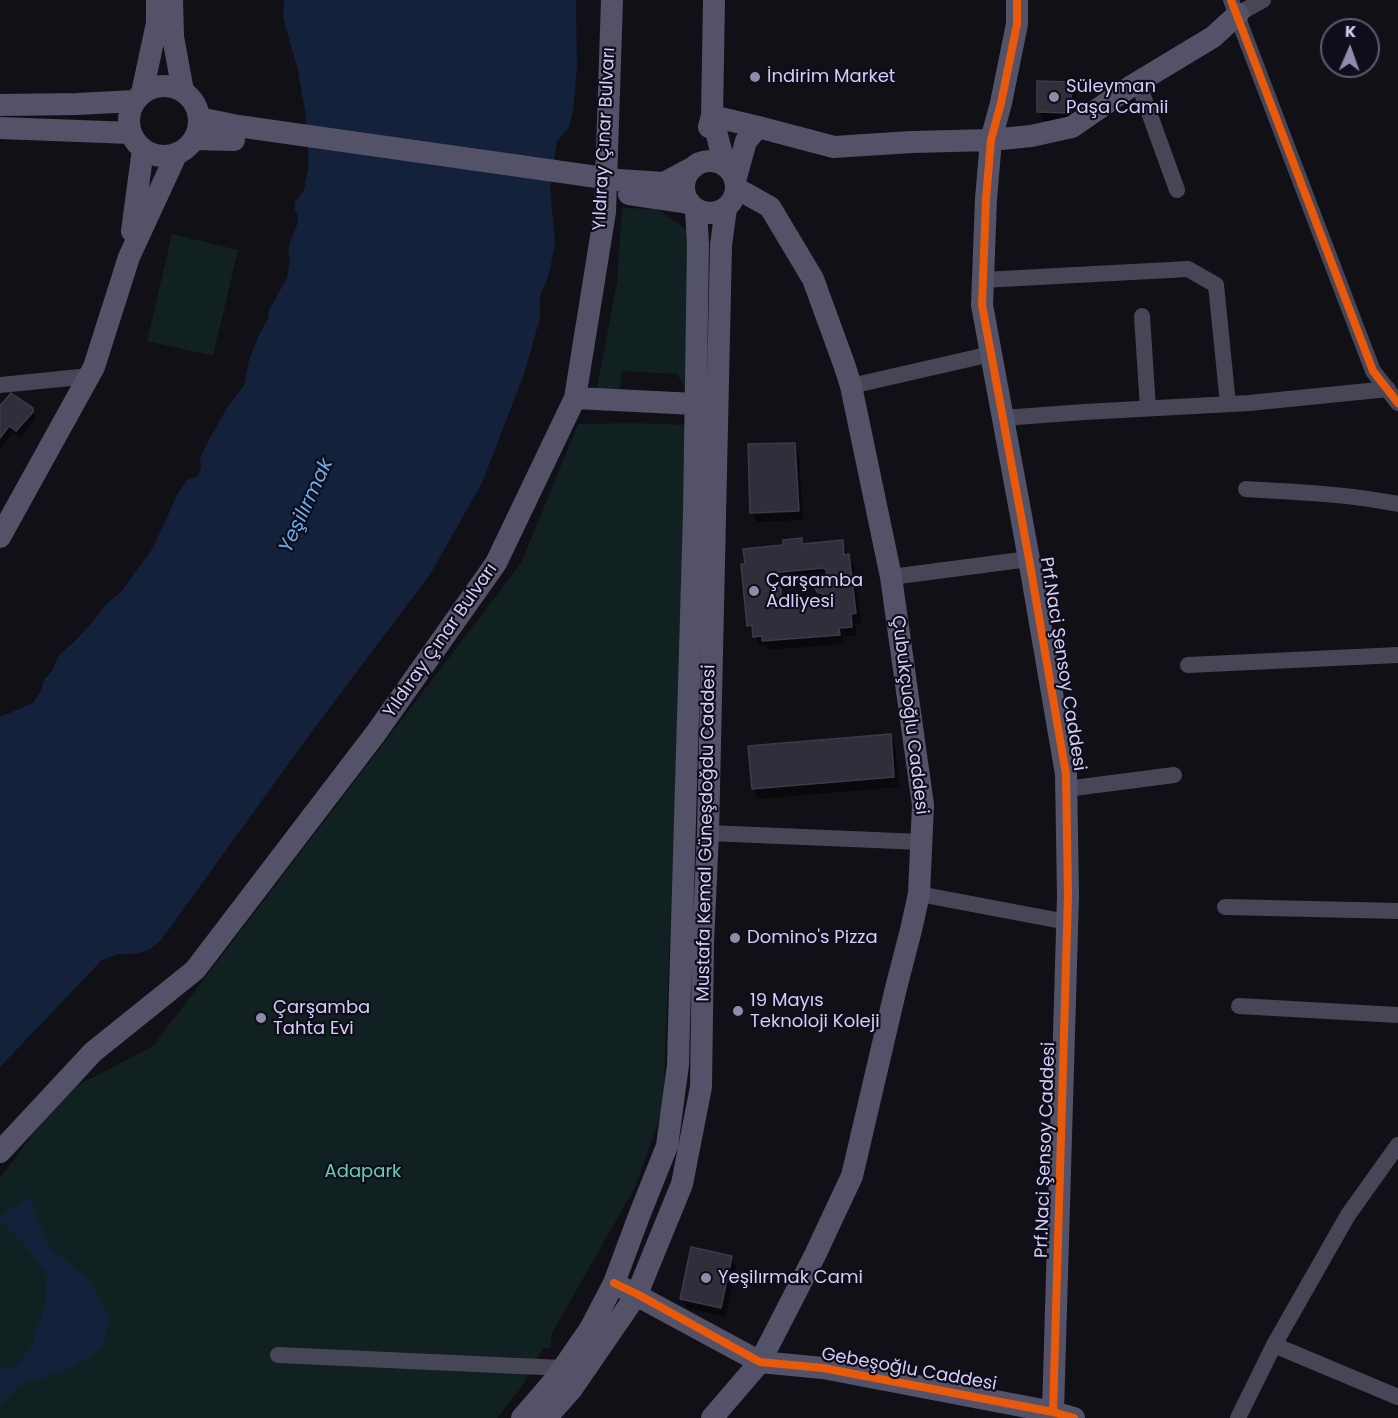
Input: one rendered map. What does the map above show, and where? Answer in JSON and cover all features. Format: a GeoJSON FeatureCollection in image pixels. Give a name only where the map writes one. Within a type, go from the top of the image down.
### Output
{"type":"FeatureCollection","features":[{"type":"Feature","properties":{"kind":"main road"},"geometry":{"type":"LineString","coordinates":[[139,97],[157,23],[158,0]]}},
{"type":"Feature","properties":{"kind":"main road"},"geometry":{"type":"LineString","coordinates":[[172,0],[173,37],[183,91]]}},
{"type":"Feature","properties":{"kind":"main road","name":"Yıldıray Çınar Bulvarı"},"geometry":{"type":"LineString","coordinates":[[0,1152],[93,1052],[195,970],[376,733],[496,563],[575,398],[604,212],[612,0]]}},
{"type":"Feature","properties":{"kind":"main road"},"geometry":{"type":"LineString","coordinates":[[693,206],[684,188],[689,173],[698,165],[712,116],[714,0]]}},
{"type":"Feature","properties":{"kind":"main road","name":"Prf.Naci Şensoy Caddesi"},"geometry":{"type":"LineString","coordinates":[[1017,0],[1017,24],[992,140],[986,199],[982,305],[1066,774],[1068,922],[1063,1415]]}},
{"type":"Feature","properties":{"kind":"main road"},"geometry":{"type":"LineString","coordinates":[[712,116],[834,147],[992,140],[1031,136],[1072,127],[1138,82],[1213,37],[1234,7]]}},
{"type":"Feature","properties":{"kind":"main road"},"geometry":{"type":"LineString","coordinates":[[2,530],[90,376],[129,257],[190,137],[196,108],[191,98],[183,91],[173,87],[152,88],[139,97],[130,110],[129,122],[137,141],[129,257]]}},
{"type":"Feature","properties":{"kind":"main road"},"geometry":{"type":"LineString","coordinates":[[0,105],[77,104],[139,97]]}},
{"type":"Feature","properties":{"kind":"main road"},"geometry":{"type":"LineString","coordinates":[[712,116],[731,186]]}},
{"type":"Feature","properties":{"kind":"main road"},"geometry":{"type":"LineString","coordinates":[[0,128],[137,141],[155,154],[166,156],[190,137],[236,133],[616,186],[693,206],[703,212],[711,213],[719,212],[731,186],[746,141],[758,127]]}},
{"type":"Feature","properties":{"kind":"main road"},"geometry":{"type":"LineString","coordinates":[[616,186],[664,183],[698,165],[710,162],[718,163],[731,186]]}},
{"type":"Feature","properties":{"kind":"main road","name":"Çubukçuoğlu Caddesi"},"geometry":{"type":"LineString","coordinates":[[711,1418],[760,1362],[815,1255],[852,1176],[919,894],[923,805],[891,577],[851,386],[813,279],[770,207],[731,186]]}},
{"type":"Feature","properties":{"kind":"main road","name":"Mustafa Kemal Güneşdoğdu Caddesi"},"geometry":{"type":"LineString","coordinates":[[546,1418],[571,1390],[637,1294],[682,1184],[702,1088],[703,943],[708,833],[721,245],[731,186]]}},
{"type":"Feature","properties":{"kind":"main road","name":"Mustafa Kemal Güneşdoğdu Caddesi"},"geometry":{"type":"LineString","coordinates":[[522,1418],[554,1381],[590,1329],[614,1283],[667,1146],[678,1065],[694,514],[698,244],[693,206]]}},
{"type":"Feature","properties":{"kind":"main road"},"geometry":{"type":"LineString","coordinates":[[575,398],[695,404]]}},
{"type":"Feature","properties":{"kind":"main road","name":"Gebeşoğlu Caddesi"},"geometry":{"type":"LineString","coordinates":[[614,1283],[760,1362],[823,1368],[1063,1415]]}},
{"type":"Feature","properties":{"kind":"street"},"geometry":{"type":"LineString","coordinates":[[1263,0],[1234,7],[1373,370],[1398,403]]}},
{"type":"Feature","properties":{"kind":"street"},"geometry":{"type":"LineString","coordinates":[[1138,82],[1177,190]]}},
{"type":"Feature","properties":{"kind":"street"},"geometry":{"type":"LineString","coordinates":[[983,280],[1188,269],[1216,285],[1228,404]]}},
{"type":"Feature","properties":{"kind":"street"},"geometry":{"type":"LineString","coordinates":[[1142,316],[1148,408]]}},
{"type":"Feature","properties":{"kind":"street"},"geometry":{"type":"LineString","coordinates":[[851,386],[991,354]]}},
{"type":"Feature","properties":{"kind":"street"},"geometry":{"type":"LineString","coordinates":[[0,385],[90,376]]}},
{"type":"Feature","properties":{"kind":"street"},"geometry":{"type":"LineString","coordinates":[[1003,418],[1228,404],[1388,389]]}},
{"type":"Feature","properties":{"kind":"street"},"geometry":{"type":"LineString","coordinates":[[1246,489],[1320,494],[1398,504]]}},
{"type":"Feature","properties":{"kind":"street"},"geometry":{"type":"LineString","coordinates":[[891,577],[1029,559]]}},
{"type":"Feature","properties":{"kind":"street"},"geometry":{"type":"LineString","coordinates":[[1188,664],[1398,656]]}},
{"type":"Feature","properties":{"kind":"street"},"geometry":{"type":"LineString","coordinates":[[1066,789],[1174,775]]}},
{"type":"Feature","properties":{"kind":"street"},"geometry":{"type":"LineString","coordinates":[[708,833],[922,842]]}},
{"type":"Feature","properties":{"kind":"street"},"geometry":{"type":"LineString","coordinates":[[919,894],[1068,922]]}},
{"type":"Feature","properties":{"kind":"street"},"geometry":{"type":"LineString","coordinates":[[1225,907],[1398,911]]}},
{"type":"Feature","properties":{"kind":"street"},"geometry":{"type":"LineString","coordinates":[[1239,1006],[1398,1015]]}},
{"type":"Feature","properties":{"kind":"street"},"geometry":{"type":"LineString","coordinates":[[1239,1418],[1274,1345],[1348,1215],[1396,1150]]}},
{"type":"Feature","properties":{"kind":"street"},"geometry":{"type":"LineString","coordinates":[[1274,1345],[1398,1397]]}},
{"type":"Feature","properties":{"kind":"street"},"geometry":{"type":"LineString","coordinates":[[278,1355],[563,1368]]}},
{"type":"Feature","properties":{"kind":"green space"},"geometry":{"type":"Polygon","coordinates":[[[622,208],[657,209],[688,231],[685,388],[677,374],[622,371],[619,394],[596,393],[617,282],[622,208]]]}},
{"type":"Feature","properties":{"kind":"green space"},"geometry":{"type":"Polygon","coordinates":[[[172,234],[238,250],[213,356],[147,341],[172,234]]]}},
{"type":"Feature","properties":{"kind":"green space","name":"Adapark"},"geometry":{"type":"Polygon","coordinates":[[[578,424],[690,425],[663,1109],[635,1187],[551,1335],[551,1348],[543,1349],[521,1388],[497,1418],[0,1418],[0,1178],[65,1092],[153,1046],[521,563],[578,424]]]}},
{"type":"Feature","properties":{"kind":"water","name":"Yeşilırmak"},"geometry":{"type":"Polygon","coordinates":[[[284,0],[576,0],[577,68],[573,111],[569,127],[557,141],[550,186],[555,243],[547,280],[540,296],[540,318],[524,374],[482,483],[431,573],[310,734],[161,940],[149,950],[135,954],[119,954],[102,960],[0,1067],[0,717],[33,703],[59,655],[91,624],[106,604],[121,592],[153,548],[177,495],[187,480],[198,476],[201,467],[200,458],[210,438],[228,406],[244,386],[249,360],[268,319],[269,310],[287,278],[290,257],[288,252],[298,222],[295,202],[304,190],[309,163],[305,111],[298,70],[283,18],[284,0]]]}},
{"type":"Feature","properties":{"kind":"water"},"geometry":{"type":"Polygon","coordinates":[[[29,1197],[49,1246],[90,1282],[109,1317],[102,1348],[75,1367],[19,1386],[0,1405],[0,1369],[14,1367],[31,1348],[46,1301],[47,1275],[23,1243],[0,1221],[0,1216],[29,1197]]]}},
{"type":"Feature","properties":{"kind":"building","name":"Süleyman Paşa Camii"},"geometry":{"type":"Polygon","coordinates":[[[1037,81],[1071,82],[1071,113],[1037,112],[1037,81]]]}},
{"type":"Feature","properties":{"kind":"building"},"geometry":{"type":"Polygon","coordinates":[[[11,393],[33,408],[33,412],[16,431],[9,426],[0,438],[0,404],[11,393]]]}},
{"type":"Feature","properties":{"kind":"building"},"geometry":{"type":"Polygon","coordinates":[[[795,443],[799,511],[750,513],[748,444],[795,443]]]}},
{"type":"Feature","properties":{"kind":"building"},"geometry":{"type":"Polygon","coordinates":[[[802,538],[802,544],[843,540],[844,555],[849,554],[856,613],[851,614],[852,627],[839,628],[840,635],[762,641],[762,636],[753,637],[752,625],[747,626],[741,564],[745,564],[743,549],[783,545],[783,540],[802,538]],[[823,568],[770,573],[770,584],[775,583],[781,589],[779,597],[773,597],[775,608],[824,604],[823,594],[817,592],[814,585],[817,582],[827,581],[826,570],[823,568]]]}},
{"type":"Feature","properties":{"kind":"building"},"geometry":{"type":"Polygon","coordinates":[[[891,734],[894,777],[752,789],[748,746],[891,734]]]}},
{"type":"Feature","properties":{"kind":"building","name":"Yeşilırmak Cami"},"geometry":{"type":"Polygon","coordinates":[[[691,1247],[732,1256],[721,1308],[680,1299],[691,1247]]]}},
{"type":"Feature","properties":{"kind":"cycle path"},"geometry":{"type":"LineString","coordinates":[[1017,0],[1017,24],[991,140],[982,305],[1066,774],[1068,896],[1053,1412]]}},
{"type":"Feature","properties":{"kind":"cycle path"},"geometry":{"type":"LineString","coordinates":[[1231,0],[1373,371],[1398,403]]}},
{"type":"Feature","properties":{"kind":"cycle path"},"geometry":{"type":"LineString","coordinates":[[614,1283],[760,1362],[823,1368],[1074,1418]]}},
{"type":"Feature","properties":{"kind":"place","name":"İndirim Market"},"geometry":{"type":"Point","coordinates":[755,77]}},
{"type":"Feature","properties":{"kind":"place","name":"Süleyman Paşa Camii"},"geometry":{"type":"Point","coordinates":[1054,97]}},
{"type":"Feature","properties":{"kind":"place","name":"Çarşamba Adliyesi"},"geometry":{"type":"Point","coordinates":[754,591]}},
{"type":"Feature","properties":{"kind":"place","name":"Domino's Pizza"},"geometry":{"type":"Point","coordinates":[735,938]}},
{"type":"Feature","properties":{"kind":"place","name":"19 Mayıs Teknoloji Koleji"},"geometry":{"type":"Point","coordinates":[738,1011]}},
{"type":"Feature","properties":{"kind":"place","name":"Çarşamba Tahta Evi"},"geometry":{"type":"Point","coordinates":[261,1018]}},
{"type":"Feature","properties":{"kind":"place","name":"Yeşilırmak Cami"},"geometry":{"type":"Point","coordinates":[706,1278]}}]}
